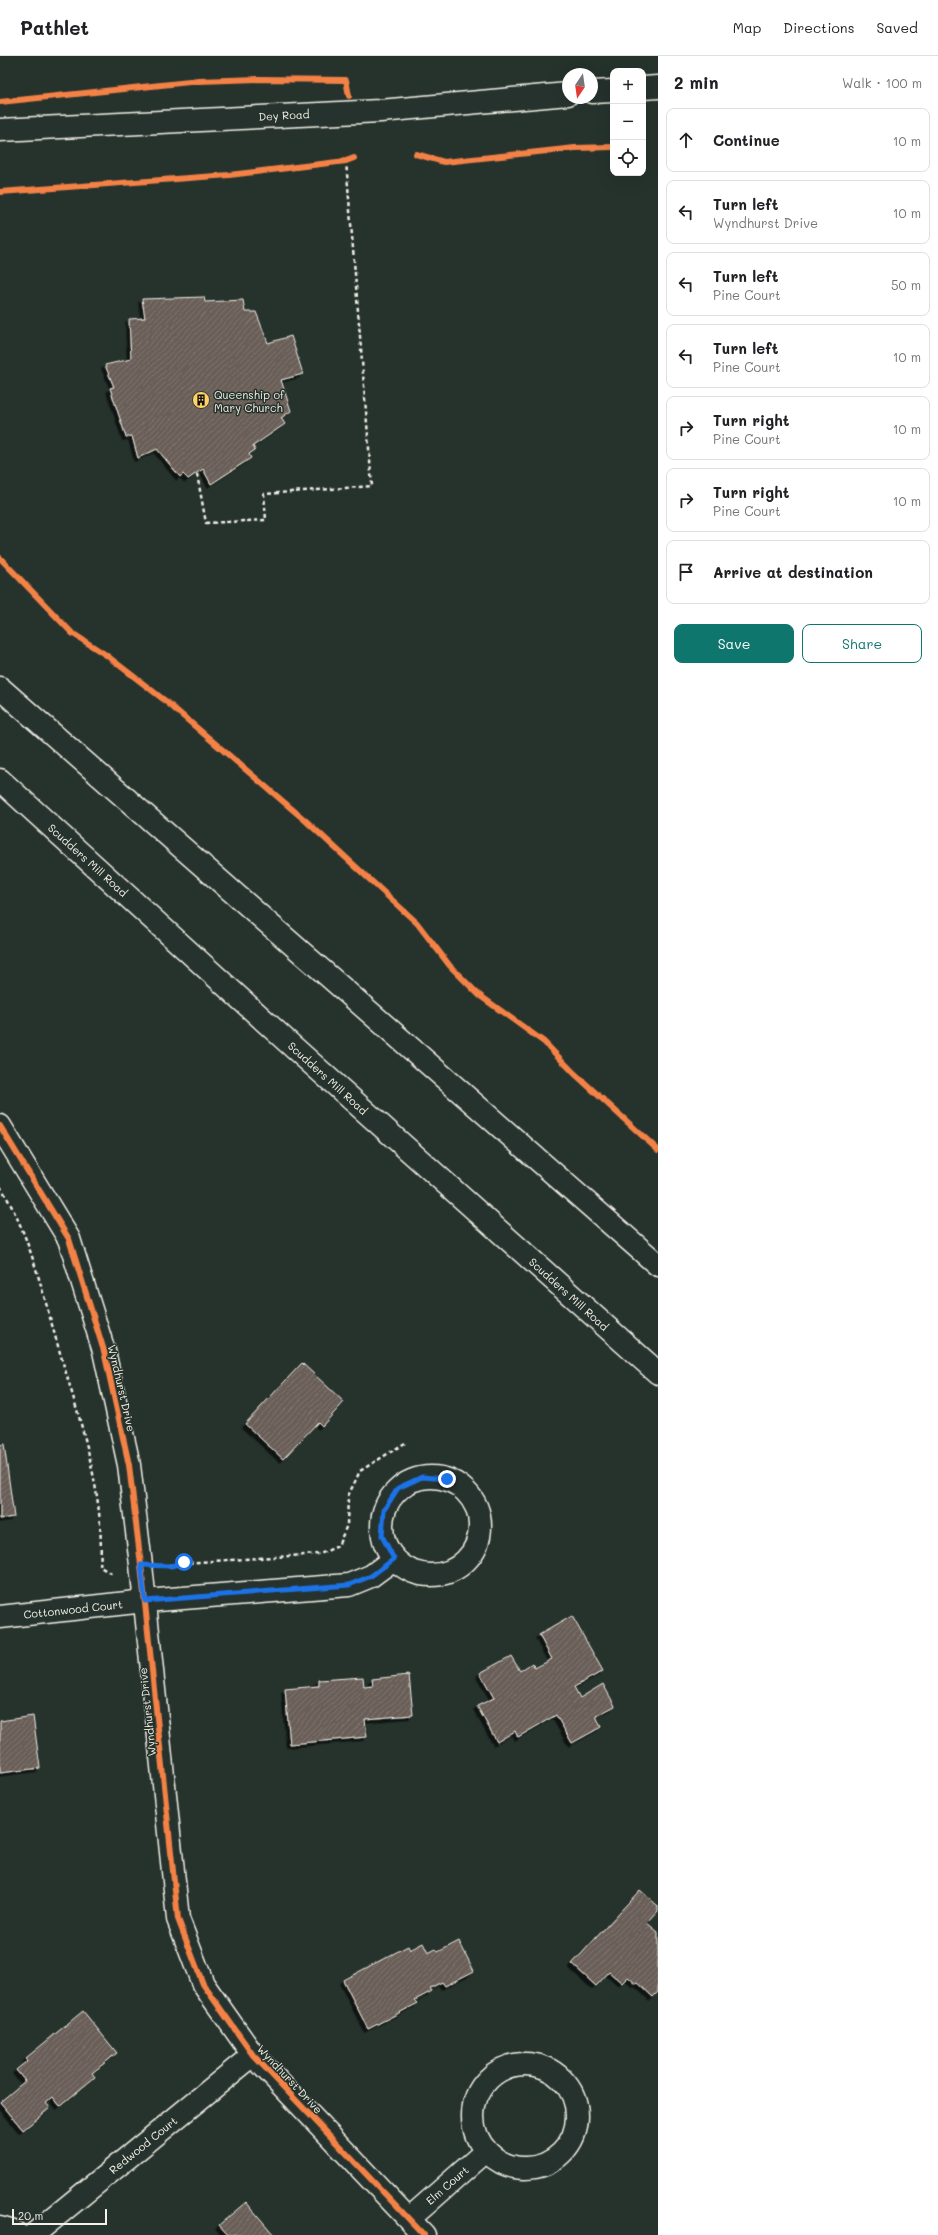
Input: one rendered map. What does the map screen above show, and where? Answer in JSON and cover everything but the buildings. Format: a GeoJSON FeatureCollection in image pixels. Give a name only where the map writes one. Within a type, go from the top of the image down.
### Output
{"type":"FeatureCollection","features":[{"type":"Feature","properties":{"kind":"street"},"geometry":{"type":"LineString","coordinates":[[646,88],[658,87]]}},
{"type":"Feature","properties":{"kind":"street"},"geometry":{"type":"LineString","coordinates":[[598,92],[610,91]]}},
{"type":"Feature","properties":{"kind":"street","name":"Dey Road"},"geometry":{"type":"LineString","coordinates":[[0,130],[380,111],[562,95]]}},
{"type":"Feature","properties":{"kind":"street"},"geometry":{"type":"LineString","coordinates":[[0,688],[658,1265]]}},
{"type":"Feature","properties":{"kind":"street","name":"Scudders Mill Road"},"geometry":{"type":"LineString","coordinates":[[0,780],[291,1044],[658,1373]]}},
{"type":"Feature","properties":{"kind":"street","name":"Wyndhurst Drive"},"geometry":{"type":"LineString","coordinates":[[0,1126],[69,1239],[106,1359],[129,1465],[145,1601],[178,1919],[203,1984],[253,2056],[424,2235]]}},
{"type":"Feature","properties":{"kind":"street"},"geometry":{"type":"LineString","coordinates":[[422,1477],[447,1479],[469,1493],[480,1516],[480,1522],[478,1542],[464,1563],[441,1574],[415,1573],[394,1559],[382,1536],[384,1510],[398,1488],[422,1477]]}},
{"type":"Feature","properties":{"kind":"street","name":"Cottonwood Court"},"geometry":{"type":"LineString","coordinates":[[0,1617],[145,1601],[349,1585],[371,1576],[394,1559]]}},
{"type":"Feature","properties":{"kind":"street","name":"Redwood Court"},"geometry":{"type":"LineString","coordinates":[[33,2235],[253,2056]]}},
{"type":"Feature","properties":{"kind":"street"},"geometry":{"type":"LineString","coordinates":[[516,2064],[542,2066],[564,2082],[574,2100],[577,2120],[571,2141],[559,2155],[538,2166],[528,2168],[510,2166],[500,2162],[486,2151],[474,2129],[472,2111],[474,2100],[483,2084],[488,2079],[499,2070],[516,2064]]}},
{"type":"Feature","properties":{"kind":"street","name":"Elm Court"},"geometry":{"type":"LineString","coordinates":[[409,2219],[486,2151]]}},
{"type":"Feature","properties":{"kind":"street"},"geometry":{"type":"LineString","coordinates":[[0,2227],[11,2230],[18,2235]]}},
{"type":"Feature","properties":{"kind":"path"},"geometry":{"type":"LineString","coordinates":[[339,162],[354,158]]}},
{"type":"Feature","properties":{"kind":"path"},"geometry":{"type":"LineString","coordinates":[[197,474],[206,522],[266,520],[264,494],[372,486],[346,161]]}},
{"type":"Feature","properties":{"kind":"path"},"geometry":{"type":"LineString","coordinates":[[0,1186],[12,1205],[31,1254],[90,1457],[102,1537],[100,1567],[111,1573],[141,1565],[171,1566],[184,1562],[320,1554],[338,1546],[347,1525],[348,1496],[360,1471],[405,1443]]}},
{"type":"Feature","properties":{"kind":"cycle path"},"geometry":{"type":"LineString","coordinates":[[0,102],[199,81],[258,79],[346,80],[349,96]]}},
{"type":"Feature","properties":{"kind":"cycle path"},"geometry":{"type":"LineString","coordinates":[[416,154],[444,162],[575,148],[610,147]]}},
{"type":"Feature","properties":{"kind":"cycle path"},"geometry":{"type":"LineString","coordinates":[[0,192],[229,175],[346,161],[354,158]]}},
{"type":"Feature","properties":{"kind":"cycle path"},"geometry":{"type":"LineString","coordinates":[[0,558],[72,633],[106,655],[163,699],[306,821],[417,923],[450,966],[479,995],[544,1042],[574,1073],[658,1150]]}},
{"type":"Feature","properties":{"kind":"cycle path"},"geometry":{"type":"LineString","coordinates":[[0,1126],[69,1239],[104,1351],[129,1465],[141,1565],[178,1919],[203,1984],[253,2055],[424,2235]]}},
{"type":"Feature","properties":{"kind":"place","name":"Queenship of Mary Church"},"geometry":{"type":"Point","coordinates":[201,400]}},
{"type":"Feature","properties":{"kind":"route"},"geometry":{"type":"LineString","coordinates":[[184,1562],[171,1566],[141,1565],[145,1601],[349,1585],[371,1576],[394,1559],[382,1536],[384,1510],[398,1488],[422,1477],[447,1479]]}}]}
